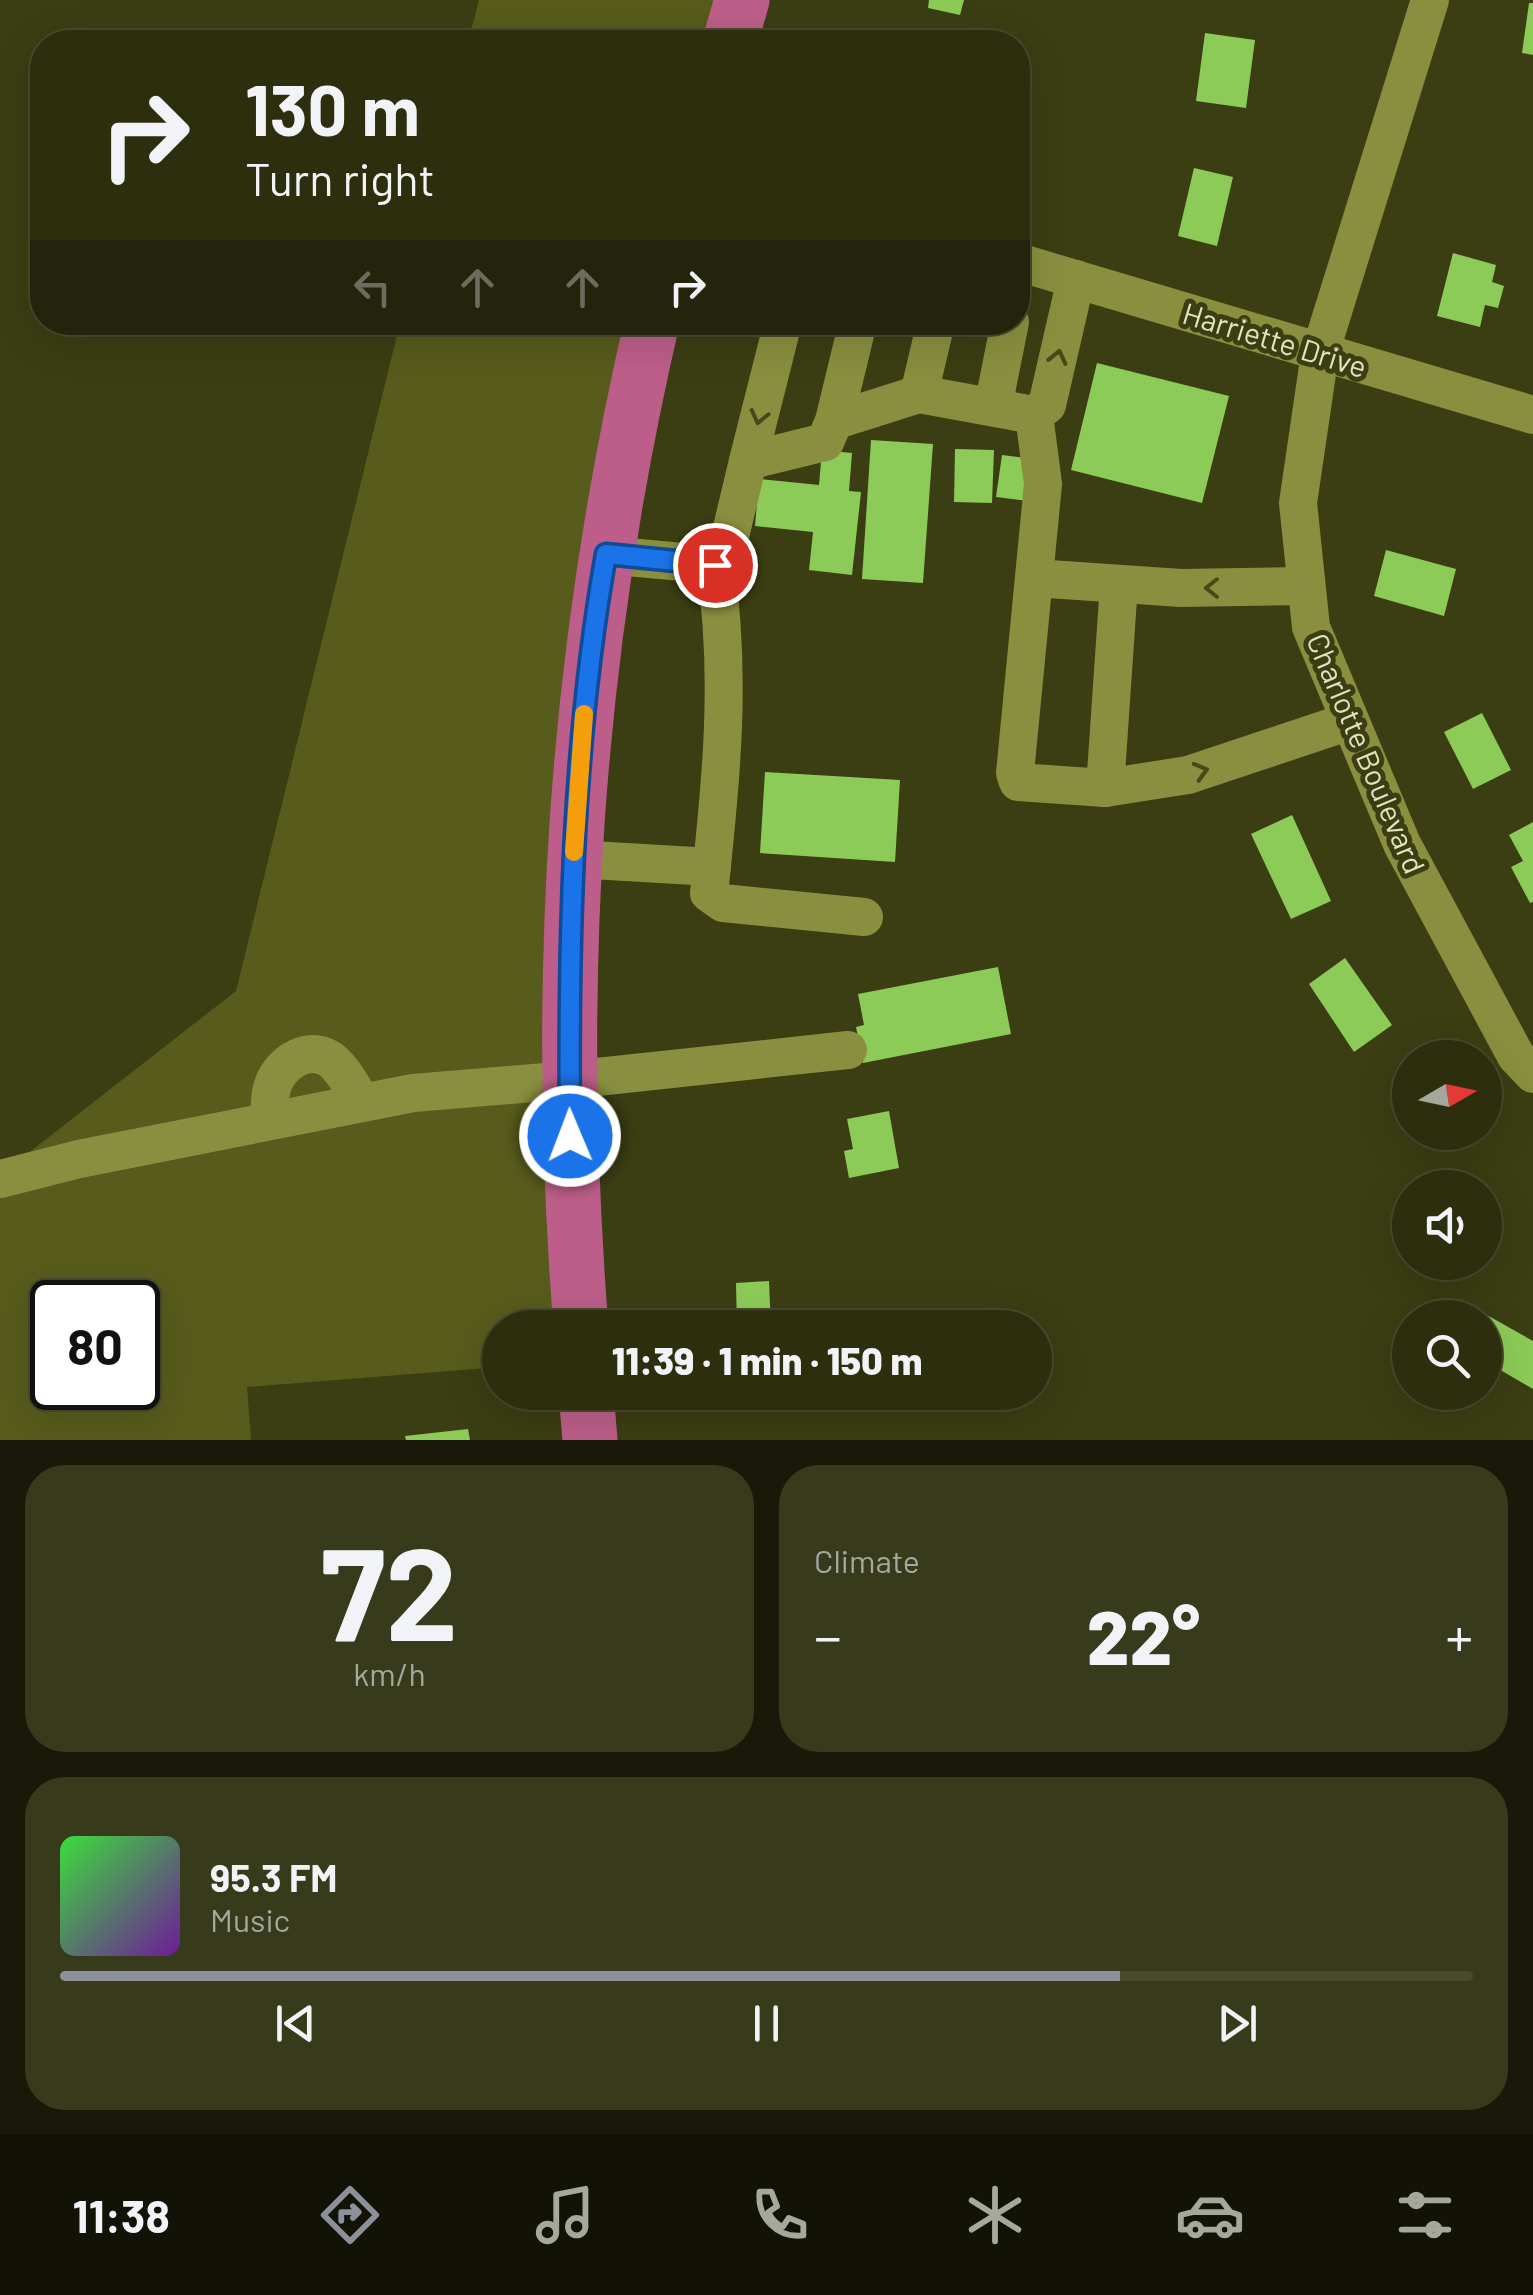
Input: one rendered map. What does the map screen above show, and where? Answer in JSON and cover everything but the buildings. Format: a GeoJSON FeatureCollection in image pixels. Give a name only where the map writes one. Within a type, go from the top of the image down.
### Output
{"type":"FeatureCollection","features":[{"type":"Feature","properties":{"kind":"highway"},"geometry":{"type":"LineString","coordinates":[[733,30],[742,0]]}},
{"type":"Feature","properties":{"kind":"highway"},"geometry":{"type":"LineString","coordinates":[[580,1310],[569,1080],[574,859],[585,703],[606,554],[649,335]]}},
{"type":"Feature","properties":{"kind":"highway"},"geometry":{"type":"LineString","coordinates":[[588,1410],[590,1440]]}},
{"type":"Feature","properties":{"kind":"street","name":"Charlotte Boulevard"},"geometry":{"type":"LineString","coordinates":[[1430,0],[1320,353],[1298,503],[1310,627],[1402,844],[1516,1056],[1533,1074]]}},
{"type":"Feature","properties":{"kind":"street","name":"Harriette Drive"},"geometry":{"type":"LineString","coordinates":[[1030,273],[1076,279],[1533,415]]}},
{"type":"Feature","properties":{"kind":"street"},"geometry":{"type":"LineString","coordinates":[[834,421],[919,394],[1034,415],[1047,404],[1076,279]]}},
{"type":"Feature","properties":{"kind":"street"},"geometry":{"type":"LineString","coordinates":[[715,565],[726,553],[780,335]]}},
{"type":"Feature","properties":{"kind":"street"},"geometry":{"type":"LineString","coordinates":[[748,461],[825,442],[834,421],[855,335]]}},
{"type":"Feature","properties":{"kind":"street"},"geometry":{"type":"LineString","coordinates":[[919,394],[933,335]]}},
{"type":"Feature","properties":{"kind":"street"},"geometry":{"type":"LineString","coordinates":[[992,408],[1007,335]]}},
{"type":"Feature","properties":{"kind":"street"},"geometry":{"type":"LineString","coordinates":[[1034,415],[1044,484],[1015,774],[1018,782],[1105,788],[1188,775],[1350,721]]}},
{"type":"Feature","properties":{"kind":"street"},"geometry":{"type":"LineString","coordinates":[[606,554],[715,565]]}},
{"type":"Feature","properties":{"kind":"street"},"geometry":{"type":"LineString","coordinates":[[715,565],[724,623],[723,763],[709,893],[723,903],[864,918]]}},
{"type":"Feature","properties":{"kind":"street"},"geometry":{"type":"LineString","coordinates":[[1034,578],[1220,588],[1306,586]]}},
{"type":"Feature","properties":{"kind":"street"},"geometry":{"type":"LineString","coordinates":[[1105,788],[1118,584]]}},
{"type":"Feature","properties":{"kind":"street"},"geometry":{"type":"LineString","coordinates":[[574,859],[712,868]]}},
{"type":"Feature","properties":{"kind":"street"},"geometry":{"type":"LineString","coordinates":[[0,1179],[79,1159],[413,1093],[848,1050]]}},
{"type":"Feature","properties":{"kind":"street"},"geometry":{"type":"LineString","coordinates":[[269,1120],[271,1090],[276,1079],[290,1062],[310,1054],[327,1058],[337,1066],[362,1102]]}},
{"type":"Feature","properties":{"kind":"green space"},"geometry":{"type":"Polygon","coordinates":[[[479,0],[724,0],[715,30],[471,30],[479,0]]]}},
{"type":"Feature","properties":{"kind":"green space"},"geometry":{"type":"Polygon","coordinates":[[[397,335],[643,335],[607,573],[590,1310],[482,1310],[482,1368],[247,1387],[251,1440],[0,1440],[0,1175],[236,991],[397,335]]]}},
{"type":"Feature","properties":{"kind":"slow traffic"},"geometry":{"type":"LineString","coordinates":[[574,852],[584,714]]}},
{"type":"Feature","properties":{"kind":"route"},"geometry":{"type":"LineString","coordinates":[[570,1136],[575,821],[586,688],[606,554],[715,565]]}}]}
